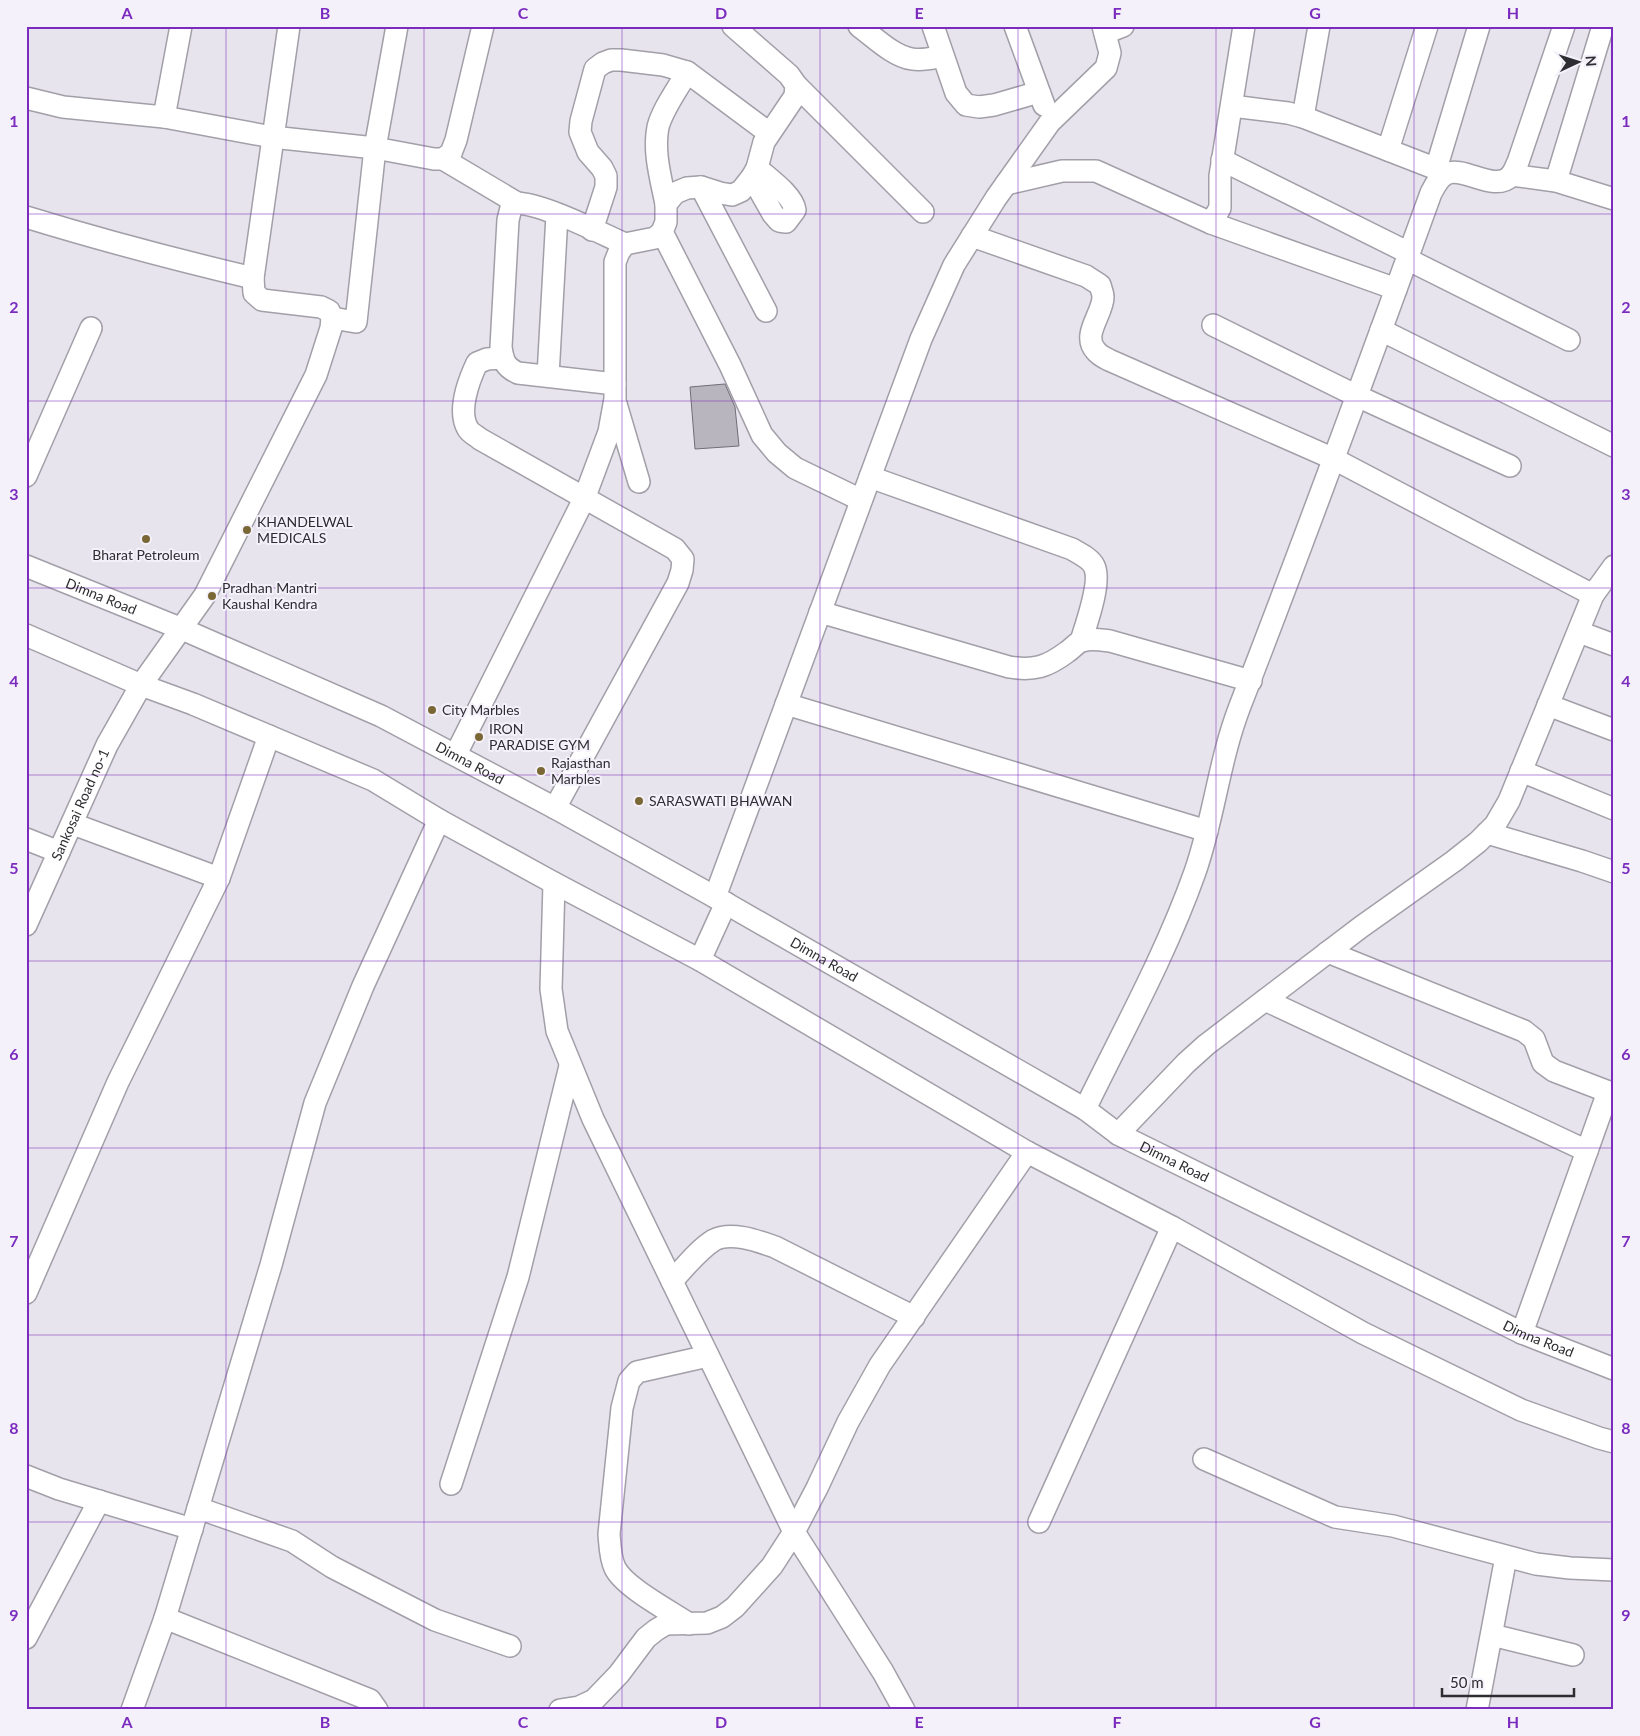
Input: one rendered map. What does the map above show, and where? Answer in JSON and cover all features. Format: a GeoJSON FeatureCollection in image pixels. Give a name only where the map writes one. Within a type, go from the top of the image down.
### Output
{"type":"FeatureCollection","features":[{"type":"Feature","properties":{"kind":"street"},"geometry":{"type":"LineString","coordinates":[[164,117],[181,26]]}},
{"type":"Feature","properties":{"kind":"street"},"geometry":{"type":"LineString","coordinates":[[289,26],[253,278],[254,293],[262,300],[322,307],[329,311],[332,318],[356,322],[375,148],[397,26]]}},
{"type":"Feature","properties":{"kind":"street"},"geometry":{"type":"LineString","coordinates":[[444,159],[451,153],[456,140],[484,26]]}},
{"type":"Feature","properties":{"kind":"street"},"geometry":{"type":"LineString","coordinates":[[733,26],[788,75],[923,212]]}},
{"type":"Feature","properties":{"kind":"street"},"geometry":{"type":"LineString","coordinates":[[859,26],[893,51],[910,59],[925,60],[943,56]]}},
{"type":"Feature","properties":{"kind":"street"},"geometry":{"type":"LineString","coordinates":[[933,26],[956,92],[966,105],[979,107],[994,105],[1039,92]]}},
{"type":"Feature","properties":{"kind":"street"},"geometry":{"type":"LineString","coordinates":[[1015,26],[1050,122]]}},
{"type":"Feature","properties":{"kind":"street"},"geometry":{"type":"LineString","coordinates":[[1211,223],[1220,208],[1222,160],[1244,26]]}},
{"type":"Feature","properties":{"kind":"street"},"geometry":{"type":"LineString","coordinates":[[1303,117],[1319,26]]}},
{"type":"Feature","properties":{"kind":"street"},"geometry":{"type":"LineString","coordinates":[[1388,150],[1427,26]]}},
{"type":"Feature","properties":{"kind":"street"},"geometry":{"type":"LineString","coordinates":[[1085,1109],[1165,946],[1196,871],[1230,736],[1431,193],[1442,171],[1480,26]]}},
{"type":"Feature","properties":{"kind":"street"},"geometry":{"type":"LineString","coordinates":[[1232,106],[1288,113],[1303,117],[1442,171],[1490,181],[1503,180],[1511,175],[1518,162],[1564,26]]}},
{"type":"Feature","properties":{"kind":"street"},"geometry":{"type":"LineString","coordinates":[[1556,181],[1603,26]]}},
{"type":"Feature","properties":{"kind":"street"},"geometry":{"type":"LineString","coordinates":[[700,960],[786,704],[921,338],[954,265],[1006,184],[1050,122],[1106,68],[1110,53],[1111,28]]}},
{"type":"Feature","properties":{"kind":"street"},"geometry":{"type":"LineString","coordinates":[[592,230],[606,187],[606,176],[602,168],[588,152],[580,132],[580,121],[595,69],[611,60],[663,65],[687,72],[769,133]]}},
{"type":"Feature","properties":{"kind":"street"},"geometry":{"type":"LineString","coordinates":[[26,98],[63,107],[164,117],[272,136],[375,148],[434,159],[444,159],[517,203],[526,204],[557,215],[625,244],[655,238],[662,232],[666,222],[666,204],[657,160],[658,128],[663,114],[687,72]]}},
{"type":"Feature","properties":{"kind":"street"},"geometry":{"type":"LineString","coordinates":[[666,204],[675,193],[687,188],[700,187],[720,194],[732,194],[741,191],[754,172],[769,133],[795,96],[796,85]]}},
{"type":"Feature","properties":{"kind":"street"},"geometry":{"type":"LineString","coordinates":[[1222,160],[1569,340]]}},
{"type":"Feature","properties":{"kind":"street"},"geometry":{"type":"LineString","coordinates":[[1006,184],[1062,172],[1096,171],[1211,223],[1396,289]]}},
{"type":"Feature","properties":{"kind":"street"},"geometry":{"type":"LineString","coordinates":[[1511,175],[1556,181],[1614,199]]}},
{"type":"Feature","properties":{"kind":"street"},"geometry":{"type":"LineString","coordinates":[[700,187],[766,311]]}},
{"type":"Feature","properties":{"kind":"street"},"geometry":{"type":"LineString","coordinates":[[517,203],[511,208],[508,220],[502,358],[509,368],[518,373],[548,376],[615,392]]}},
{"type":"Feature","properties":{"kind":"street"},"geometry":{"type":"LineString","coordinates":[[548,376],[557,215]]}},
{"type":"Feature","properties":{"kind":"street"},"geometry":{"type":"LineString","coordinates":[[26,217],[158,255],[253,278]]}},
{"type":"Feature","properties":{"kind":"street"},"geometry":{"type":"LineString","coordinates":[[662,232],[730,366],[762,435],[777,453],[795,468],[861,500]]}},
{"type":"Feature","properties":{"kind":"street"},"geometry":{"type":"LineString","coordinates":[[972,236],[1086,276],[1100,285],[1103,296],[1101,308],[1093,324],[1091,340],[1095,351],[1109,360],[1334,459],[1593,595]]}},
{"type":"Feature","properties":{"kind":"street"},"geometry":{"type":"LineString","coordinates":[[456,754],[584,499],[609,432],[615,392],[615,262],[625,244]]}},
{"type":"Feature","properties":{"kind":"street","name":"Sankosai Road no-1"},"geometry":{"type":"LineString","coordinates":[[26,926],[108,745],[141,685],[205,595],[316,375],[331,328],[332,318]]}},
{"type":"Feature","properties":{"kind":"street"},"geometry":{"type":"LineString","coordinates":[[1213,325],[1357,396],[1510,466]]}},
{"type":"Feature","properties":{"kind":"street"},"geometry":{"type":"LineString","coordinates":[[26,476],[91,328]]}},
{"type":"Feature","properties":{"kind":"street"},"geometry":{"type":"LineString","coordinates":[[1381,330],[1614,446]]}},
{"type":"Feature","properties":{"kind":"street"},"geometry":{"type":"LineString","coordinates":[[502,358],[487,359],[477,363],[470,378],[465,399],[465,415],[468,429],[480,439],[675,549],[683,558],[678,583],[555,808]]}},
{"type":"Feature","properties":{"kind":"street"},"geometry":{"type":"LineString","coordinates":[[615,392],[639,482]]}},
{"type":"Feature","properties":{"kind":"street"},"geometry":{"type":"LineString","coordinates":[[870,477],[1072,549],[1085,557],[1094,567],[1096,581],[1081,641]]}},
{"type":"Feature","properties":{"kind":"street","name":"Dimna Road"},"geometry":{"type":"LineString","coordinates":[[26,566],[182,629],[381,716],[456,754],[721,900],[1085,1109],[1118,1134],[1522,1333],[1614,1369]]}},
{"type":"Feature","properties":{"kind":"street"},"geometry":{"type":"LineString","coordinates":[[1118,1134],[1186,1063],[1361,927],[1454,861],[1495,825],[1509,801],[1593,595],[1614,566]]}},
{"type":"Feature","properties":{"kind":"street"},"geometry":{"type":"LineString","coordinates":[[820,612],[1009,667],[1026,670],[1038,668],[1055,661],[1081,641],[1094,639],[1110,641],[1251,681]]}},
{"type":"Feature","properties":{"kind":"street"},"geometry":{"type":"LineString","coordinates":[[1579,632],[1614,645]]}},
{"type":"Feature","properties":{"kind":"street"},"geometry":{"type":"LineString","coordinates":[[26,635],[141,685],[193,704],[373,780],[439,820],[700,960],[1027,1152],[1172,1227],[1363,1333],[1520,1410],[1614,1442]]}},
{"type":"Feature","properties":{"kind":"street"},"geometry":{"type":"LineString","coordinates":[[786,704],[1207,831]]}},
{"type":"Feature","properties":{"kind":"street"},"geometry":{"type":"LineString","coordinates":[[1548,705],[1614,730]]}},
{"type":"Feature","properties":{"kind":"street"},"geometry":{"type":"LineString","coordinates":[[26,1293],[118,1082],[219,878],[269,736]]}},
{"type":"Feature","properties":{"kind":"street"},"geometry":{"type":"LineString","coordinates":[[1521,771],[1614,809]]}},
{"type":"Feature","properties":{"kind":"street"},"geometry":{"type":"LineString","coordinates":[[132,1710],[165,1618],[272,1264],[315,1103],[363,986],[439,820]]}},
{"type":"Feature","properties":{"kind":"street"},"geometry":{"type":"LineString","coordinates":[[73,824],[219,878]]}},
{"type":"Feature","properties":{"kind":"street"},"geometry":{"type":"LineString","coordinates":[[1487,833],[1614,872]]}},
{"type":"Feature","properties":{"kind":"street"},"geometry":{"type":"LineString","coordinates":[[26,839],[59,852]]}},
{"type":"Feature","properties":{"kind":"street"},"geometry":{"type":"LineString","coordinates":[[554,883],[551,989],[557,1031],[570,1066],[794,1532],[883,1672],[904,1710]]}},
{"type":"Feature","properties":{"kind":"street"},"geometry":{"type":"LineString","coordinates":[[1328,952],[1524,1031],[1534,1039],[1542,1063],[1554,1071],[1611,1093],[1587,1151],[1522,1333]]}},
{"type":"Feature","properties":{"kind":"street"},"geometry":{"type":"LineString","coordinates":[[1265,1000],[1587,1151]]}},
{"type":"Feature","properties":{"kind":"street"},"geometry":{"type":"LineString","coordinates":[[451,1484],[518,1278],[570,1066]]}},
{"type":"Feature","properties":{"kind":"street"},"geometry":{"type":"LineString","coordinates":[[560,1710],[579,1707],[594,1700],[619,1674],[646,1638],[666,1624],[707,1623],[722,1617],[735,1606],[772,1566],[794,1532],[848,1422],[880,1365],[1027,1152]]}},
{"type":"Feature","properties":{"kind":"street"},"geometry":{"type":"LineString","coordinates":[[1040,1522],[1172,1227]]}},
{"type":"Feature","properties":{"kind":"street"},"geometry":{"type":"LineString","coordinates":[[672,1280],[703,1249],[716,1239],[734,1236],[775,1247],[914,1317]]}},
{"type":"Feature","properties":{"kind":"street"},"geometry":{"type":"LineString","coordinates":[[689,1624],[625,1582],[615,1568],[609,1534],[622,1408],[629,1381],[637,1372],[708,1356]]}},
{"type":"Feature","properties":{"kind":"street"},"geometry":{"type":"LineString","coordinates":[[1204,1459],[1336,1516],[1393,1526],[1506,1557],[1553,1566],[1614,1570]]}},
{"type":"Feature","properties":{"kind":"street"},"geometry":{"type":"LineString","coordinates":[[26,1476],[59,1489],[192,1529]]}},
{"type":"Feature","properties":{"kind":"street"},"geometry":{"type":"LineString","coordinates":[[26,1638],[99,1501]]}},
{"type":"Feature","properties":{"kind":"street"},"geometry":{"type":"LineString","coordinates":[[198,1508],[292,1541],[332,1567],[435,1620],[510,1646]]}},
{"type":"Feature","properties":{"kind":"street"},"geometry":{"type":"LineString","coordinates":[[1477,1710],[1506,1557]]}},
{"type":"Feature","properties":{"kind":"street"},"geometry":{"type":"LineString","coordinates":[[165,1618],[370,1700],[378,1710]]}},
{"type":"Feature","properties":{"kind":"street"},"geometry":{"type":"LineString","coordinates":[[1492,1635],[1573,1656]]}},
{"type":"Feature","properties":{"kind":"building"},"geometry":{"type":"Polygon","coordinates":[[[725,384],[735,407],[739,446],[695,449],[690,387],[725,384]]]}},
{"type":"Feature","properties":{"kind":"place","name":"KHANDELWAL MEDICALS"},"geometry":{"type":"Point","coordinates":[247,530]}},
{"type":"Feature","properties":{"kind":"place","name":"Bharat Petroleum"},"geometry":{"type":"Point","coordinates":[146,539]}},
{"type":"Feature","properties":{"kind":"place","name":"Pradhan Mantri Kaushal Kendra"},"geometry":{"type":"Point","coordinates":[212,596]}},
{"type":"Feature","properties":{"kind":"place","name":"City Marbles"},"geometry":{"type":"Point","coordinates":[432,710]}},
{"type":"Feature","properties":{"kind":"place","name":"IRON PARADISE GYM"},"geometry":{"type":"Point","coordinates":[479,737]}},
{"type":"Feature","properties":{"kind":"place","name":"Rajasthan Marbles"},"geometry":{"type":"Point","coordinates":[541,771]}},
{"type":"Feature","properties":{"kind":"place","name":"SARASWATI BHAWAN"},"geometry":{"type":"Point","coordinates":[639,801]}}]}
